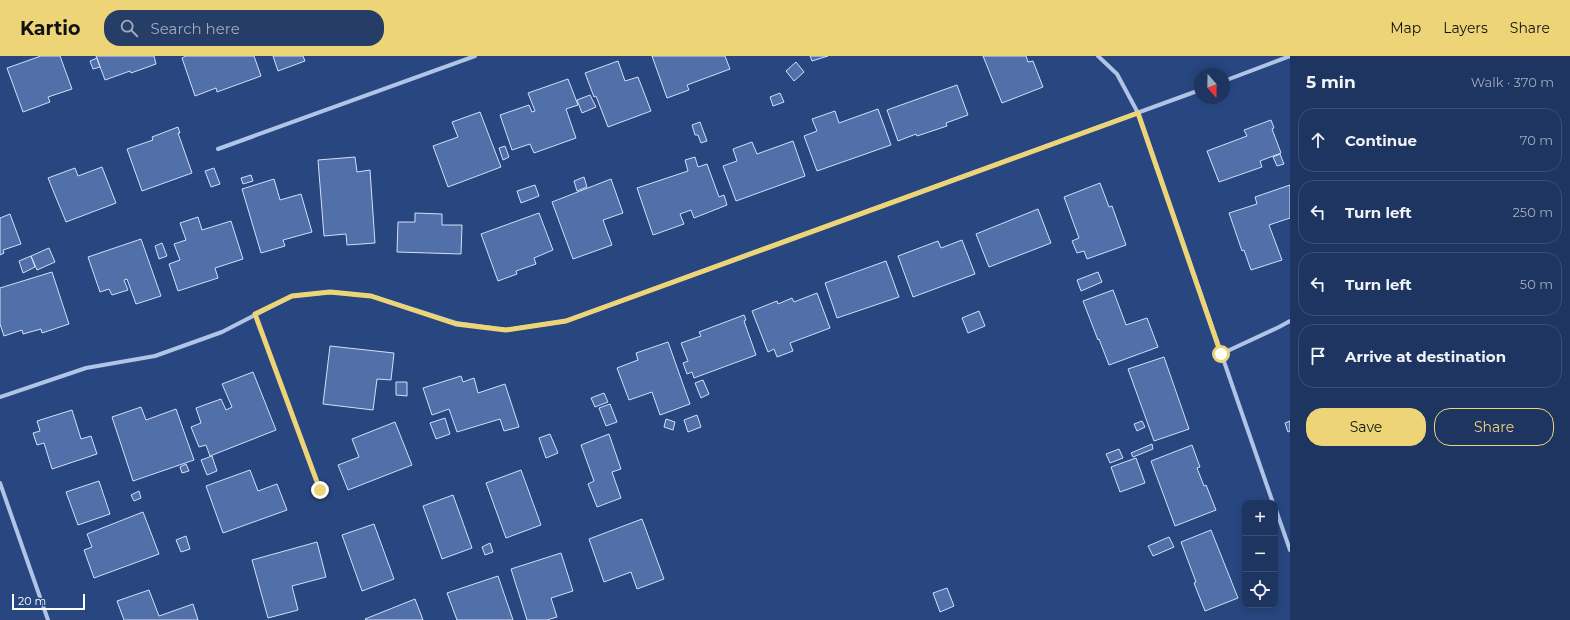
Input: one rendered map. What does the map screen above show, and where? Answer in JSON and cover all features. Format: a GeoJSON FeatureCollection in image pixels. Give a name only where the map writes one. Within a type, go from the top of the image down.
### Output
{"type":"FeatureCollection","features":[{"type":"Feature","properties":{"kind":"street"},"geometry":{"type":"LineString","coordinates":[[218,149],[475,56]]}},
{"type":"Feature","properties":{"kind":"street"},"geometry":{"type":"LineString","coordinates":[[1098,56],[1117,74],[1138,113],[1272,500]]}},
{"type":"Feature","properties":{"kind":"street"},"geometry":{"type":"LineString","coordinates":[[1230,79],[1290,56]]}},
{"type":"Feature","properties":{"kind":"street"},"geometry":{"type":"LineString","coordinates":[[0,397],[86,368],[155,356],[222,332],[292,296],[330,292],[371,296],[456,324],[506,330],[566,321],[1194,92]]}},
{"type":"Feature","properties":{"kind":"street"},"geometry":{"type":"LineString","coordinates":[[1221,354],[1290,321]]}},
{"type":"Feature","properties":{"kind":"street"},"geometry":{"type":"LineString","coordinates":[[0,483],[48,620]]}},
{"type":"Feature","properties":{"kind":"street"},"geometry":{"type":"LineString","coordinates":[[1278,516],[1290,550]]}},
{"type":"Feature","properties":{"kind":"lane"},"geometry":{"type":"LineString","coordinates":[[255,314],[320,490]]}},
{"type":"Feature","properties":{"kind":"building"},"geometry":{"type":"Polygon","coordinates":[[[41,56],[60,56],[72,89],[48,97],[50,102],[23,112],[7,68],[41,56]]]}},
{"type":"Feature","properties":{"kind":"building"},"geometry":{"type":"Polygon","coordinates":[[[96,56],[154,56],[156,64],[105,80],[96,56]]]}},
{"type":"Feature","properties":{"kind":"building"},"geometry":{"type":"Polygon","coordinates":[[[186,56],[254,56],[261,76],[217,92],[216,88],[195,96],[182,58],[186,56]]]}},
{"type":"Feature","properties":{"kind":"building"},"geometry":{"type":"Polygon","coordinates":[[[273,56],[303,56],[305,61],[278,71],[273,56]]]}},
{"type":"Feature","properties":{"kind":"building"},"geometry":{"type":"Polygon","coordinates":[[[652,56],[725,56],[730,69],[687,85],[689,90],[667,98],[652,56]]]}},
{"type":"Feature","properties":{"kind":"building"},"geometry":{"type":"Polygon","coordinates":[[[810,56],[828,56],[812,61],[810,56]]]}},
{"type":"Feature","properties":{"kind":"building"},"geometry":{"type":"Polygon","coordinates":[[[983,56],[1026,56],[1028,62],[1033,61],[1043,87],[1002,103],[983,56]]]}},
{"type":"Feature","properties":{"kind":"building"},"geometry":{"type":"Polygon","coordinates":[[[97,58],[100,67],[93,69],[90,61],[97,58]]]}},
{"type":"Feature","properties":{"kind":"building"},"geometry":{"type":"Polygon","coordinates":[[[618,61],[625,81],[638,77],[651,111],[608,127],[585,73],[618,61]]]}},
{"type":"Feature","properties":{"kind":"building"},"geometry":{"type":"Polygon","coordinates":[[[796,62],[804,72],[794,81],[786,71],[796,62]]]}},
{"type":"Feature","properties":{"kind":"building"},"geometry":{"type":"Polygon","coordinates":[[[568,79],[578,105],[566,109],[576,138],[534,153],[530,144],[512,150],[500,115],[529,105],[532,112],[535,111],[528,93],[568,79]]]}},
{"type":"Feature","properties":{"kind":"building"},"geometry":{"type":"Polygon","coordinates":[[[957,85],[968,115],[946,123],[947,126],[917,136],[916,134],[898,141],[887,110],[957,85]]]}},
{"type":"Feature","properties":{"kind":"building"},"geometry":{"type":"Polygon","coordinates":[[[780,93],[784,102],[773,106],[770,97],[780,93]]]}},
{"type":"Feature","properties":{"kind":"building"},"geometry":{"type":"Polygon","coordinates":[[[590,95],[596,107],[582,113],[577,100],[590,95]]]}},
{"type":"Feature","properties":{"kind":"building"},"geometry":{"type":"Polygon","coordinates":[[[878,109],[891,145],[817,171],[804,136],[817,131],[812,119],[835,111],[839,123],[878,109]]]}},
{"type":"Feature","properties":{"kind":"building"},"geometry":{"type":"Polygon","coordinates":[[[480,112],[501,167],[448,187],[433,146],[458,137],[452,122],[480,112]]]}},
{"type":"Feature","properties":{"kind":"building"},"geometry":{"type":"Polygon","coordinates":[[[1271,120],[1274,128],[1272,129],[1281,153],[1260,161],[1262,167],[1219,182],[1207,151],[1247,136],[1244,130],[1271,120]]]}},
{"type":"Feature","properties":{"kind":"building"},"geometry":{"type":"Polygon","coordinates":[[[700,122],[707,141],[701,143],[698,135],[695,135],[692,125],[700,122]]]}},
{"type":"Feature","properties":{"kind":"building"},"geometry":{"type":"Polygon","coordinates":[[[178,127],[180,133],[178,133],[192,173],[142,191],[127,149],[153,140],[152,137],[178,127]]]}},
{"type":"Feature","properties":{"kind":"building"},"geometry":{"type":"Polygon","coordinates":[[[793,141],[805,176],[736,201],[723,166],[737,161],[733,149],[752,142],[757,154],[793,141]]]}},
{"type":"Feature","properties":{"kind":"building"},"geometry":{"type":"Polygon","coordinates":[[[505,146],[509,157],[503,160],[499,148],[505,146]]]}},
{"type":"Feature","properties":{"kind":"building"},"geometry":{"type":"Polygon","coordinates":[[[1280,154],[1284,164],[1277,166],[1273,157],[1280,154]]]}},
{"type":"Feature","properties":{"kind":"building"},"geometry":{"type":"Polygon","coordinates":[[[355,157],[357,172],[370,170],[375,243],[347,245],[346,234],[324,236],[318,160],[355,157]]]}},
{"type":"Feature","properties":{"kind":"building"},"geometry":{"type":"Polygon","coordinates":[[[695,157],[698,167],[707,164],[719,197],[724,195],[727,205],[694,218],[691,210],[680,214],[684,224],[653,235],[637,188],[688,171],[685,160],[695,157]]]}},
{"type":"Feature","properties":{"kind":"building"},"geometry":{"type":"Polygon","coordinates":[[[102,167],[116,203],[66,222],[48,178],[75,168],[78,176],[102,167]]]}},
{"type":"Feature","properties":{"kind":"building"},"geometry":{"type":"Polygon","coordinates":[[[214,168],[220,184],[211,187],[205,171],[214,168]]]}},
{"type":"Feature","properties":{"kind":"building"},"geometry":{"type":"Polygon","coordinates":[[[251,175],[253,181],[243,184],[241,178],[251,175]]]}},
{"type":"Feature","properties":{"kind":"building"},"geometry":{"type":"Polygon","coordinates":[[[584,177],[587,187],[577,191],[574,181],[584,177]]]}},
{"type":"Feature","properties":{"kind":"building"},"geometry":{"type":"Polygon","coordinates":[[[274,179],[280,200],[301,194],[312,232],[283,240],[285,246],[261,253],[242,189],[274,179]]]}},
{"type":"Feature","properties":{"kind":"building"},"geometry":{"type":"Polygon","coordinates":[[[611,179],[623,213],[603,220],[612,245],[573,259],[552,202],[611,179]]]}},
{"type":"Feature","properties":{"kind":"building"},"geometry":{"type":"Polygon","coordinates":[[[1100,183],[1109,207],[1112,206],[1126,245],[1087,259],[1084,251],[1077,253],[1072,241],[1079,238],[1064,197],[1100,183]]]}},
{"type":"Feature","properties":{"kind":"building"},"geometry":{"type":"Polygon","coordinates":[[[535,185],[539,196],[521,203],[517,191],[535,185]]]}},
{"type":"Feature","properties":{"kind":"building"},"geometry":{"type":"Polygon","coordinates":[[[1290,185],[1290,218],[1269,225],[1282,260],[1251,270],[1244,250],[1242,251],[1229,213],[1257,204],[1255,197],[1290,185]]]}},
{"type":"Feature","properties":{"kind":"building"},"geometry":{"type":"Polygon","coordinates":[[[1038,209],[1051,243],[989,267],[976,234],[1038,209]]]}},
{"type":"Feature","properties":{"kind":"building"},"geometry":{"type":"Polygon","coordinates":[[[415,213],[442,214],[442,225],[462,225],[461,254],[397,252],[398,222],[415,222],[415,213]]]}},
{"type":"Feature","properties":{"kind":"building"},"geometry":{"type":"Polygon","coordinates":[[[539,213],[553,250],[534,258],[536,264],[516,271],[517,274],[498,281],[481,234],[539,213]]]}},
{"type":"Feature","properties":{"kind":"building"},"geometry":{"type":"Polygon","coordinates":[[[10,214],[21,244],[3,250],[4,253],[0,255],[0,218],[10,214]]]}},
{"type":"Feature","properties":{"kind":"building"},"geometry":{"type":"Polygon","coordinates":[[[198,217],[202,230],[231,221],[243,259],[215,268],[218,278],[178,291],[169,264],[180,260],[174,244],[186,240],[180,223],[198,217]]]}},
{"type":"Feature","properties":{"kind":"building"},"geometry":{"type":"Polygon","coordinates":[[[141,239],[161,296],[136,304],[127,279],[124,280],[128,290],[112,295],[109,289],[100,292],[88,257],[141,239]]]}},
{"type":"Feature","properties":{"kind":"building"},"geometry":{"type":"Polygon","coordinates":[[[962,240],[975,274],[913,297],[898,256],[938,241],[941,248],[962,240]]]}},
{"type":"Feature","properties":{"kind":"building"},"geometry":{"type":"Polygon","coordinates":[[[162,243],[167,256],[159,259],[155,246],[162,243]]]}},
{"type":"Feature","properties":{"kind":"building"},"geometry":{"type":"Polygon","coordinates":[[[49,248],[55,262],[37,270],[31,256],[49,248]]]}},
{"type":"Feature","properties":{"kind":"building"},"geometry":{"type":"Polygon","coordinates":[[[31,256],[35,267],[23,273],[19,261],[31,256]]]}},
{"type":"Feature","properties":{"kind":"building"},"geometry":{"type":"Polygon","coordinates":[[[886,261],[899,297],[837,318],[825,283],[886,261]]]}},
{"type":"Feature","properties":{"kind":"building"},"geometry":{"type":"Polygon","coordinates":[[[52,272],[69,324],[42,333],[41,329],[23,334],[22,330],[4,336],[0,324],[0,288],[52,272]]]}},
{"type":"Feature","properties":{"kind":"building"},"geometry":{"type":"Polygon","coordinates":[[[1098,272],[1102,282],[1081,291],[1077,280],[1098,272]]]}},
{"type":"Feature","properties":{"kind":"building"},"geometry":{"type":"Polygon","coordinates":[[[1113,290],[1126,325],[1147,318],[1158,347],[1109,365],[1083,301],[1113,290]]]}},
{"type":"Feature","properties":{"kind":"building"},"geometry":{"type":"Polygon","coordinates":[[[817,293],[830,328],[790,343],[793,351],[777,357],[774,349],[768,352],[752,311],[777,301],[778,304],[792,298],[794,302],[817,293]]]}},
{"type":"Feature","properties":{"kind":"building"},"geometry":{"type":"Polygon","coordinates":[[[979,311],[985,326],[968,333],[962,318],[979,311]]]}},
{"type":"Feature","properties":{"kind":"building"},"geometry":{"type":"Polygon","coordinates":[[[744,315],[746,320],[744,321],[756,355],[694,378],[692,372],[687,374],[683,363],[688,361],[681,343],[701,336],[699,332],[744,315]]]}},
{"type":"Feature","properties":{"kind":"building"},"geometry":{"type":"Polygon","coordinates":[[[668,342],[690,404],[660,415],[652,392],[629,400],[617,368],[638,360],[636,353],[668,342]]]}},
{"type":"Feature","properties":{"kind":"building"},"geometry":{"type":"Polygon","coordinates":[[[330,346],[394,353],[391,380],[377,379],[373,410],[323,404],[330,346]]]}},
{"type":"Feature","properties":{"kind":"building"},"geometry":{"type":"Polygon","coordinates":[[[1164,357],[1189,429],[1154,441],[1128,369],[1164,357]]]}},
{"type":"Feature","properties":{"kind":"building"},"geometry":{"type":"Polygon","coordinates":[[[253,372],[276,430],[210,456],[206,445],[199,447],[191,427],[201,423],[196,408],[221,399],[226,410],[232,407],[222,384],[253,372]]]}},
{"type":"Feature","properties":{"kind":"building"},"geometry":{"type":"Polygon","coordinates":[[[461,376],[463,382],[474,378],[478,393],[505,384],[519,427],[504,431],[500,419],[457,432],[449,409],[432,415],[423,388],[461,376]]]}},
{"type":"Feature","properties":{"kind":"building"},"geometry":{"type":"Polygon","coordinates":[[[703,380],[709,394],[701,398],[695,383],[703,380]]]}},
{"type":"Feature","properties":{"kind":"building"},"geometry":{"type":"Polygon","coordinates":[[[396,382],[407,382],[407,396],[396,395],[396,382]]]}},
{"type":"Feature","properties":{"kind":"building"},"geometry":{"type":"Polygon","coordinates":[[[604,393],[608,402],[595,407],[591,398],[604,393]]]}},
{"type":"Feature","properties":{"kind":"building"},"geometry":{"type":"Polygon","coordinates":[[[610,404],[617,422],[606,426],[599,408],[610,404]]]}},
{"type":"Feature","properties":{"kind":"building"},"geometry":{"type":"Polygon","coordinates":[[[141,407],[146,420],[176,409],[194,460],[133,481],[112,417],[141,407]]]}},
{"type":"Feature","properties":{"kind":"building"},"geometry":{"type":"Polygon","coordinates":[[[72,410],[81,439],[91,436],[97,454],[52,469],[44,443],[37,445],[33,433],[40,431],[37,421],[72,410]]]}},
{"type":"Feature","properties":{"kind":"building"},"geometry":{"type":"Polygon","coordinates":[[[697,415],[701,427],[688,432],[684,420],[697,415]]]}},
{"type":"Feature","properties":{"kind":"building"},"geometry":{"type":"Polygon","coordinates":[[[445,418],[450,434],[436,439],[430,423],[445,418]]]}},
{"type":"Feature","properties":{"kind":"building"},"geometry":{"type":"Polygon","coordinates":[[[666,419],[675,422],[673,430],[664,427],[666,419]]]}},
{"type":"Feature","properties":{"kind":"building"},"geometry":{"type":"Polygon","coordinates":[[[1142,421],[1145,427],[1137,431],[1134,424],[1142,421]]]}},
{"type":"Feature","properties":{"kind":"building"},"geometry":{"type":"Polygon","coordinates":[[[1290,421],[1290,431],[1288,432],[1285,423],[1290,421]]]}},
{"type":"Feature","properties":{"kind":"building"},"geometry":{"type":"Polygon","coordinates":[[[395,422],[412,465],[348,490],[338,465],[359,457],[352,439],[395,422]]]}},
{"type":"Feature","properties":{"kind":"building"},"geometry":{"type":"Polygon","coordinates":[[[550,434],[558,453],[546,458],[539,438],[550,434]]]}},
{"type":"Feature","properties":{"kind":"building"},"geometry":{"type":"Polygon","coordinates":[[[609,434],[621,469],[612,472],[621,498],[597,507],[588,484],[594,481],[581,445],[609,434]]]}},
{"type":"Feature","properties":{"kind":"building"},"geometry":{"type":"Polygon","coordinates":[[[1152,444],[1153,449],[1133,457],[1131,453],[1152,444]]]}},
{"type":"Feature","properties":{"kind":"building"},"geometry":{"type":"Polygon","coordinates":[[[1192,445],[1200,467],[1197,468],[1216,510],[1175,526],[1151,461],[1192,445]]]}},
{"type":"Feature","properties":{"kind":"building"},"geometry":{"type":"Polygon","coordinates":[[[1119,449],[1123,458],[1110,463],[1106,454],[1119,449]]]}},
{"type":"Feature","properties":{"kind":"building"},"geometry":{"type":"Polygon","coordinates":[[[212,456],[217,471],[207,475],[201,460],[212,456]]]}},
{"type":"Feature","properties":{"kind":"building"},"geometry":{"type":"Polygon","coordinates":[[[1136,458],[1145,483],[1120,492],[1111,467],[1136,458]]]}},
{"type":"Feature","properties":{"kind":"building"},"geometry":{"type":"Polygon","coordinates":[[[186,464],[189,471],[182,473],[180,467],[186,464]]]}},
{"type":"Feature","properties":{"kind":"building"},"geometry":{"type":"Polygon","coordinates":[[[250,470],[258,491],[277,484],[287,510],[223,533],[206,486],[250,470]]]}},
{"type":"Feature","properties":{"kind":"building"},"geometry":{"type":"Polygon","coordinates":[[[521,470],[541,525],[506,538],[486,483],[521,470]]]}},
{"type":"Feature","properties":{"kind":"building"},"geometry":{"type":"Polygon","coordinates":[[[99,481],[110,514],[78,525],[66,492],[99,481]]]}},
{"type":"Feature","properties":{"kind":"building"},"geometry":{"type":"Polygon","coordinates":[[[139,491],[141,498],[134,501],[131,495],[139,491]]]}},
{"type":"Feature","properties":{"kind":"building"},"geometry":{"type":"Polygon","coordinates":[[[453,495],[472,548],[442,559],[423,506],[453,495]]]}},
{"type":"Feature","properties":{"kind":"building"},"geometry":{"type":"Polygon","coordinates":[[[143,512],[159,554],[94,578],[84,550],[92,547],[87,534],[143,512]]]}},
{"type":"Feature","properties":{"kind":"building"},"geometry":{"type":"Polygon","coordinates":[[[642,519],[664,579],[637,589],[631,572],[604,582],[589,539],[642,519]]]}},
{"type":"Feature","properties":{"kind":"building"},"geometry":{"type":"Polygon","coordinates":[[[374,524],[394,579],[362,591],[342,535],[374,524]]]}},
{"type":"Feature","properties":{"kind":"building"},"geometry":{"type":"Polygon","coordinates":[[[1211,530],[1238,598],[1205,611],[1181,542],[1211,530]]]}},
{"type":"Feature","properties":{"kind":"building"},"geometry":{"type":"Polygon","coordinates":[[[186,536],[190,549],[181,552],[176,540],[186,536]]]}},
{"type":"Feature","properties":{"kind":"building"},"geometry":{"type":"Polygon","coordinates":[[[1169,537],[1174,547],[1153,556],[1148,546],[1169,537]]]}},
{"type":"Feature","properties":{"kind":"building"},"geometry":{"type":"Polygon","coordinates":[[[317,542],[326,577],[292,586],[298,610],[268,618],[252,560],[317,542]]]}},
{"type":"Feature","properties":{"kind":"building"},"geometry":{"type":"Polygon","coordinates":[[[490,543],[493,552],[485,555],[482,547],[490,543]]]}},
{"type":"Feature","properties":{"kind":"building"},"geometry":{"type":"Polygon","coordinates":[[[561,553],[573,591],[551,598],[557,617],[547,620],[527,620],[511,569],[561,553]]]}},
{"type":"Feature","properties":{"kind":"building"},"geometry":{"type":"Polygon","coordinates":[[[498,576],[513,620],[457,620],[447,593],[498,576]]]}},
{"type":"Feature","properties":{"kind":"building"},"geometry":{"type":"Polygon","coordinates":[[[947,588],[954,606],[940,612],[933,593],[947,588]]]}},
{"type":"Feature","properties":{"kind":"building"},"geometry":{"type":"Polygon","coordinates":[[[149,590],[159,616],[193,604],[198,620],[124,620],[117,601],[149,590]]]}},
{"type":"Feature","properties":{"kind":"building"},"geometry":{"type":"Polygon","coordinates":[[[415,599],[423,620],[365,619],[415,599]]]}},
{"type":"Feature","properties":{"kind":"route"},"geometry":{"type":"LineString","coordinates":[[320,490],[255,314],[292,296],[330,292],[371,296],[456,324],[506,330],[566,321],[1138,113],[1221,354]]}}]}
